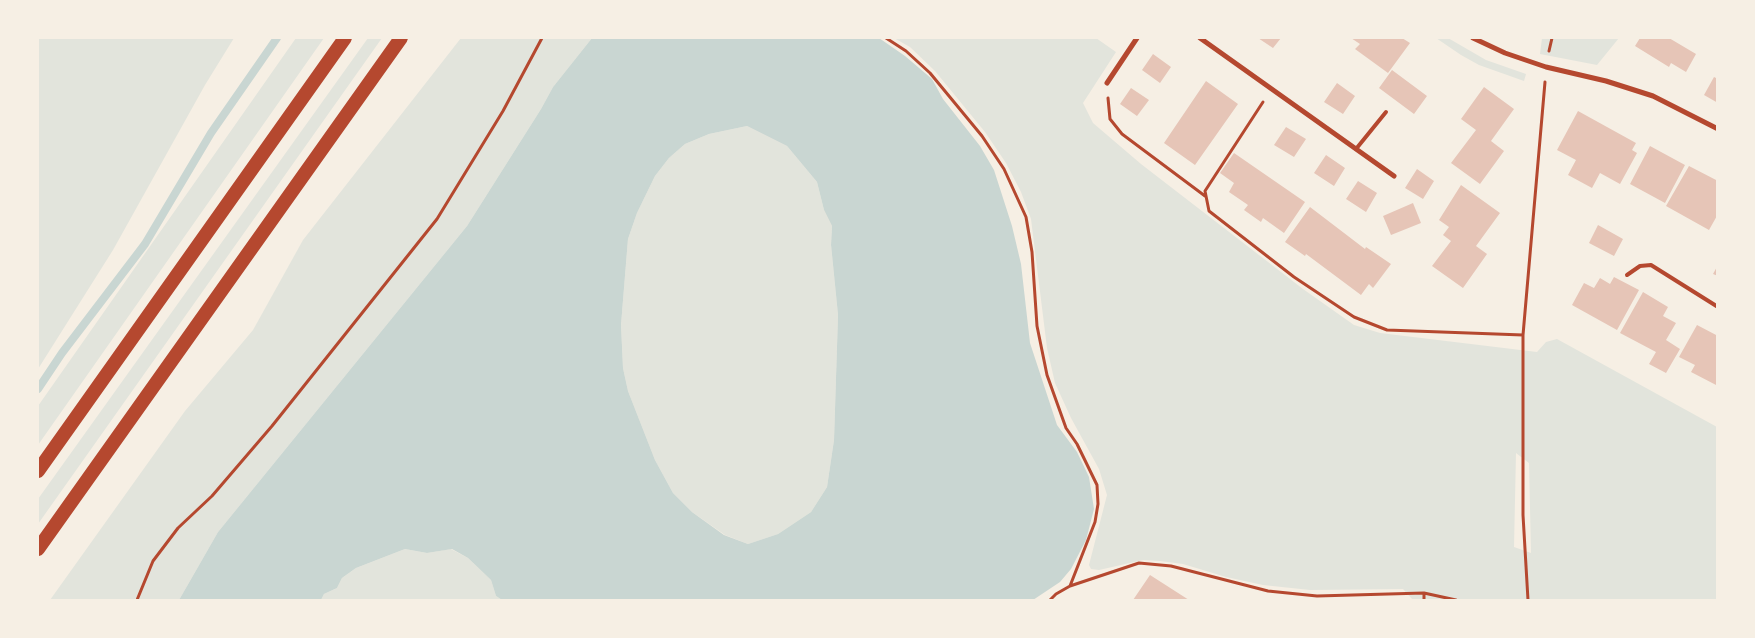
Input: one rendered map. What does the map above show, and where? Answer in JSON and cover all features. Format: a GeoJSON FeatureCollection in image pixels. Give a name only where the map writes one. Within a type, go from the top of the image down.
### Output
{"type":"FeatureCollection","features":[{"type":"Feature","properties":{"kind":"highway"},"geometry":{"type":"LineString","coordinates":[[38,470],[345,38]]}},
{"type":"Feature","properties":{"kind":"highway"},"geometry":{"type":"LineString","coordinates":[[38,549],[401,38]]}},
{"type":"Feature","properties":{"kind":"street"},"geometry":{"type":"LineString","coordinates":[[1107,83],[1137,38]]}},
{"type":"Feature","properties":{"kind":"street"},"geometry":{"type":"LineString","coordinates":[[1200,38],[1394,176]]}},
{"type":"Feature","properties":{"kind":"street"},"geometry":{"type":"LineString","coordinates":[[1473,38],[1546,67],[1606,81],[1653,96],[1718,129]]}},
{"type":"Feature","properties":{"kind":"lane"},"geometry":{"type":"LineString","coordinates":[[1356,149],[1386,112]]}},
{"type":"Feature","properties":{"kind":"lane"},"geometry":{"type":"LineString","coordinates":[[1627,275],[1640,266],[1651,265],[1718,307]]}},
{"type":"Feature","properties":{"kind":"path"},"geometry":{"type":"LineString","coordinates":[[137,600],[153,561],[178,528],[212,496],[272,426],[437,220],[503,111],[542,38]]}},
{"type":"Feature","properties":{"kind":"path"},"geometry":{"type":"LineString","coordinates":[[886,38],[906,51],[930,73],[982,136],[1004,169],[1026,217],[1032,252],[1037,326],[1047,375],[1066,428],[1077,444],[1097,485],[1098,504],[1096,522],[1070,586]]}},
{"type":"Feature","properties":{"kind":"path"},"geometry":{"type":"LineString","coordinates":[[1528,600],[1522,515],[1523,335],[1546,67],[1552,38]]}},
{"type":"Feature","properties":{"kind":"path"},"geometry":{"type":"LineString","coordinates":[[1107,83],[1110,119],[1122,134],[1206,196]]}},
{"type":"Feature","properties":{"kind":"path"},"geometry":{"type":"LineString","coordinates":[[1272,89],[1205,191],[1209,211],[1294,276],[1354,318],[1386,330],[1523,335]]}},
{"type":"Feature","properties":{"kind":"path"},"geometry":{"type":"LineString","coordinates":[[1050,600],[1070,586],[1139,563],[1171,566],[1268,591],[1316,596],[1424,593],[1456,600]]}},
{"type":"Feature","properties":{"kind":"path"},"geometry":{"type":"LineString","coordinates":[[1424,593],[1424,600]]}},
{"type":"Feature","properties":{"kind":"shaded area"},"geometry":{"type":"Polygon","coordinates":[[[38,38],[234,38],[205,85],[113,250],[38,369],[38,38]]]}},
{"type":"Feature","properties":{"kind":"shaded area"},"geometry":{"type":"Polygon","coordinates":[[[296,38],[324,38],[38,445],[38,406],[296,38]]]}},
{"type":"Feature","properties":{"kind":"shaded area"},"geometry":{"type":"Polygon","coordinates":[[[368,38],[382,38],[38,524],[38,499],[368,38]]]}},
{"type":"Feature","properties":{"kind":"shaded area"},"geometry":{"type":"Polygon","coordinates":[[[461,38],[592,38],[553,87],[467,226],[218,532],[179,600],[50,600],[185,411],[253,330],[303,240],[461,38]]]}},
{"type":"Feature","properties":{"kind":"shaded area"},"geometry":{"type":"Polygon","coordinates":[[[592,38],[879,38],[905,56],[932,79],[943,99],[980,146],[994,170],[1012,226],[1021,264],[1030,343],[1057,425],[1077,452],[1089,477],[1094,509],[1086,540],[1071,569],[1060,582],[1033,600],[502,600],[496,596],[491,580],[468,558],[452,549],[427,553],[405,549],[356,568],[342,578],[337,588],[324,594],[321,600],[179,600],[218,532],[467,226],[553,87],[592,38]],[[747,126],[709,134],[685,144],[669,158],[655,176],[637,213],[628,239],[621,325],[623,368],[628,391],[655,460],[673,493],[692,512],[724,535],[748,544],[778,534],[811,512],[827,487],[834,440],[838,315],[831,245],[832,226],[824,210],[817,182],[787,146],[747,126]]]}},
{"type":"Feature","properties":{"kind":"shaded area"},"geometry":{"type":"Polygon","coordinates":[[[894,38],[1096,38],[1116,52],[1083,103],[1093,123],[1141,164],[1303,289],[1354,325],[1380,333],[1537,352],[1546,342],[1557,339],[1717,427],[1717,600],[1413,600],[1403,589],[1310,590],[1263,585],[1226,577],[1183,564],[1160,561],[1143,560],[1099,570],[1091,569],[1089,565],[1107,495],[1099,469],[1071,418],[1055,383],[1047,348],[1031,219],[1021,192],[1006,163],[985,132],[935,71],[910,47],[894,38]],[[1516,453],[1514,547],[1531,553],[1529,463],[1516,453]]]}},
{"type":"Feature","properties":{"kind":"shaded area"},"geometry":{"type":"Polygon","coordinates":[[[1436,38],[1448,38],[1486,60],[1526,74],[1524,81],[1479,65],[1436,38]]]}},
{"type":"Feature","properties":{"kind":"shaded area"},"geometry":{"type":"Polygon","coordinates":[[[1542,38],[1619,38],[1597,65],[1540,54],[1542,38]]]}},
{"type":"Feature","properties":{"kind":"shaded area"},"geometry":{"type":"Polygon","coordinates":[[[747,126],[787,146],[817,182],[824,210],[832,226],[831,245],[838,315],[834,440],[827,487],[811,512],[778,534],[748,544],[725,535],[692,512],[673,493],[655,460],[628,391],[623,368],[621,325],[628,239],[637,213],[655,176],[669,158],[685,144],[709,134],[747,126]]]}},
{"type":"Feature","properties":{"kind":"shaded area"},"geometry":{"type":"Polygon","coordinates":[[[405,549],[427,553],[451,549],[468,558],[491,580],[496,596],[502,600],[321,600],[324,594],[337,588],[342,578],[356,568],[405,549]]]}},
{"type":"Feature","properties":{"kind":"building"},"geometry":{"type":"Polygon","coordinates":[[[1258,38],[1281,38],[1273,48],[1258,38]]]}},
{"type":"Feature","properties":{"kind":"building"},"geometry":{"type":"Polygon","coordinates":[[[1351,38],[1402,38],[1410,43],[1388,73],[1355,49],[1360,44],[1351,38]]]}},
{"type":"Feature","properties":{"kind":"building"},"geometry":{"type":"Polygon","coordinates":[[[1640,38],[1669,38],[1696,54],[1686,72],[1671,63],[1669,67],[1635,46],[1640,38]]]}},
{"type":"Feature","properties":{"kind":"building"},"geometry":{"type":"Polygon","coordinates":[[[1153,54],[1171,67],[1160,83],[1142,70],[1153,54]]]}},
{"type":"Feature","properties":{"kind":"building"},"geometry":{"type":"Polygon","coordinates":[[[1392,70],[1427,96],[1414,114],[1379,88],[1392,70]]]}},
{"type":"Feature","properties":{"kind":"building"},"geometry":{"type":"Polygon","coordinates":[[[1714,77],[1718,79],[1718,103],[1704,95],[1714,77]]]}},
{"type":"Feature","properties":{"kind":"building"},"geometry":{"type":"Polygon","coordinates":[[[1206,81],[1238,104],[1195,165],[1164,143],[1206,81]]]}},
{"type":"Feature","properties":{"kind":"building"},"geometry":{"type":"Polygon","coordinates":[[[1337,83],[1355,96],[1343,114],[1324,102],[1337,83]]]}},
{"type":"Feature","properties":{"kind":"building"},"geometry":{"type":"Polygon","coordinates":[[[1484,87],[1514,109],[1491,141],[1504,151],[1480,184],[1451,163],[1476,130],[1461,119],[1484,87]]]}},
{"type":"Feature","properties":{"kind":"building"},"geometry":{"type":"Polygon","coordinates":[[[1131,88],[1149,100],[1137,116],[1120,104],[1131,88]]]}},
{"type":"Feature","properties":{"kind":"building"},"geometry":{"type":"Polygon","coordinates":[[[1578,111],[1636,143],[1632,150],[1637,153],[1620,184],[1600,173],[1592,188],[1568,175],[1576,160],[1557,150],[1578,111]]]}},
{"type":"Feature","properties":{"kind":"building"},"geometry":{"type":"Polygon","coordinates":[[[1286,127],[1306,139],[1294,157],[1274,145],[1286,127]]]}},
{"type":"Feature","properties":{"kind":"building"},"geometry":{"type":"Polygon","coordinates":[[[1650,146],[1685,165],[1665,203],[1630,184],[1650,146]]]}},
{"type":"Feature","properties":{"kind":"building"},"geometry":{"type":"Polygon","coordinates":[[[1234,153],[1305,202],[1284,233],[1263,218],[1261,222],[1244,210],[1248,205],[1229,192],[1234,183],[1220,173],[1234,153]]]}},
{"type":"Feature","properties":{"kind":"building"},"geometry":{"type":"Polygon","coordinates":[[[1326,155],[1345,168],[1334,186],[1314,173],[1326,155]]]}},
{"type":"Feature","properties":{"kind":"building"},"geometry":{"type":"Polygon","coordinates":[[[1689,166],[1718,181],[1718,214],[1709,230],[1666,206],[1689,166]]]}},
{"type":"Feature","properties":{"kind":"building"},"geometry":{"type":"Polygon","coordinates":[[[1417,169],[1434,181],[1423,199],[1405,188],[1417,169]]]}},
{"type":"Feature","properties":{"kind":"building"},"geometry":{"type":"Polygon","coordinates":[[[1358,181],[1377,193],[1366,212],[1346,199],[1358,181]]]}},
{"type":"Feature","properties":{"kind":"building"},"geometry":{"type":"Polygon","coordinates":[[[1461,185],[1500,213],[1476,246],[1487,254],[1463,288],[1432,266],[1451,241],[1443,235],[1449,227],[1439,220],[1461,185]]]}},
{"type":"Feature","properties":{"kind":"building"},"geometry":{"type":"Polygon","coordinates":[[[1413,203],[1421,223],[1391,235],[1383,216],[1413,203]]]}},
{"type":"Feature","properties":{"kind":"building"},"geometry":{"type":"Polygon","coordinates":[[[1310,207],[1365,249],[1366,247],[1391,264],[1373,288],[1369,284],[1361,295],[1306,254],[1305,256],[1285,242],[1310,207]]]}},
{"type":"Feature","properties":{"kind":"building"},"geometry":{"type":"Polygon","coordinates":[[[1598,225],[1623,239],[1614,256],[1589,243],[1598,225]]]}},
{"type":"Feature","properties":{"kind":"building"},"geometry":{"type":"Polygon","coordinates":[[[1718,265],[1718,276],[1713,274],[1718,265]]]}},
{"type":"Feature","properties":{"kind":"building"},"geometry":{"type":"Polygon","coordinates":[[[1614,277],[1639,290],[1617,330],[1572,305],[1584,283],[1594,288],[1600,278],[1610,284],[1614,277]]]}},
{"type":"Feature","properties":{"kind":"building"},"geometry":{"type":"Polygon","coordinates":[[[1643,292],[1668,307],[1663,316],[1676,323],[1666,340],[1680,349],[1666,373],[1649,364],[1656,352],[1620,333],[1643,292]]]}},
{"type":"Feature","properties":{"kind":"building"},"geometry":{"type":"Polygon","coordinates":[[[1697,325],[1718,336],[1718,386],[1691,372],[1695,365],[1679,357],[1697,325]]]}},
{"type":"Feature","properties":{"kind":"building"},"geometry":{"type":"Polygon","coordinates":[[[1150,575],[1189,600],[1133,600],[1150,575]]]}},
{"type":"Feature","properties":{"kind":"waterway"},"geometry":{"type":"LineString","coordinates":[[38,389],[62,353],[145,244],[211,133],[277,38]]}}]}
